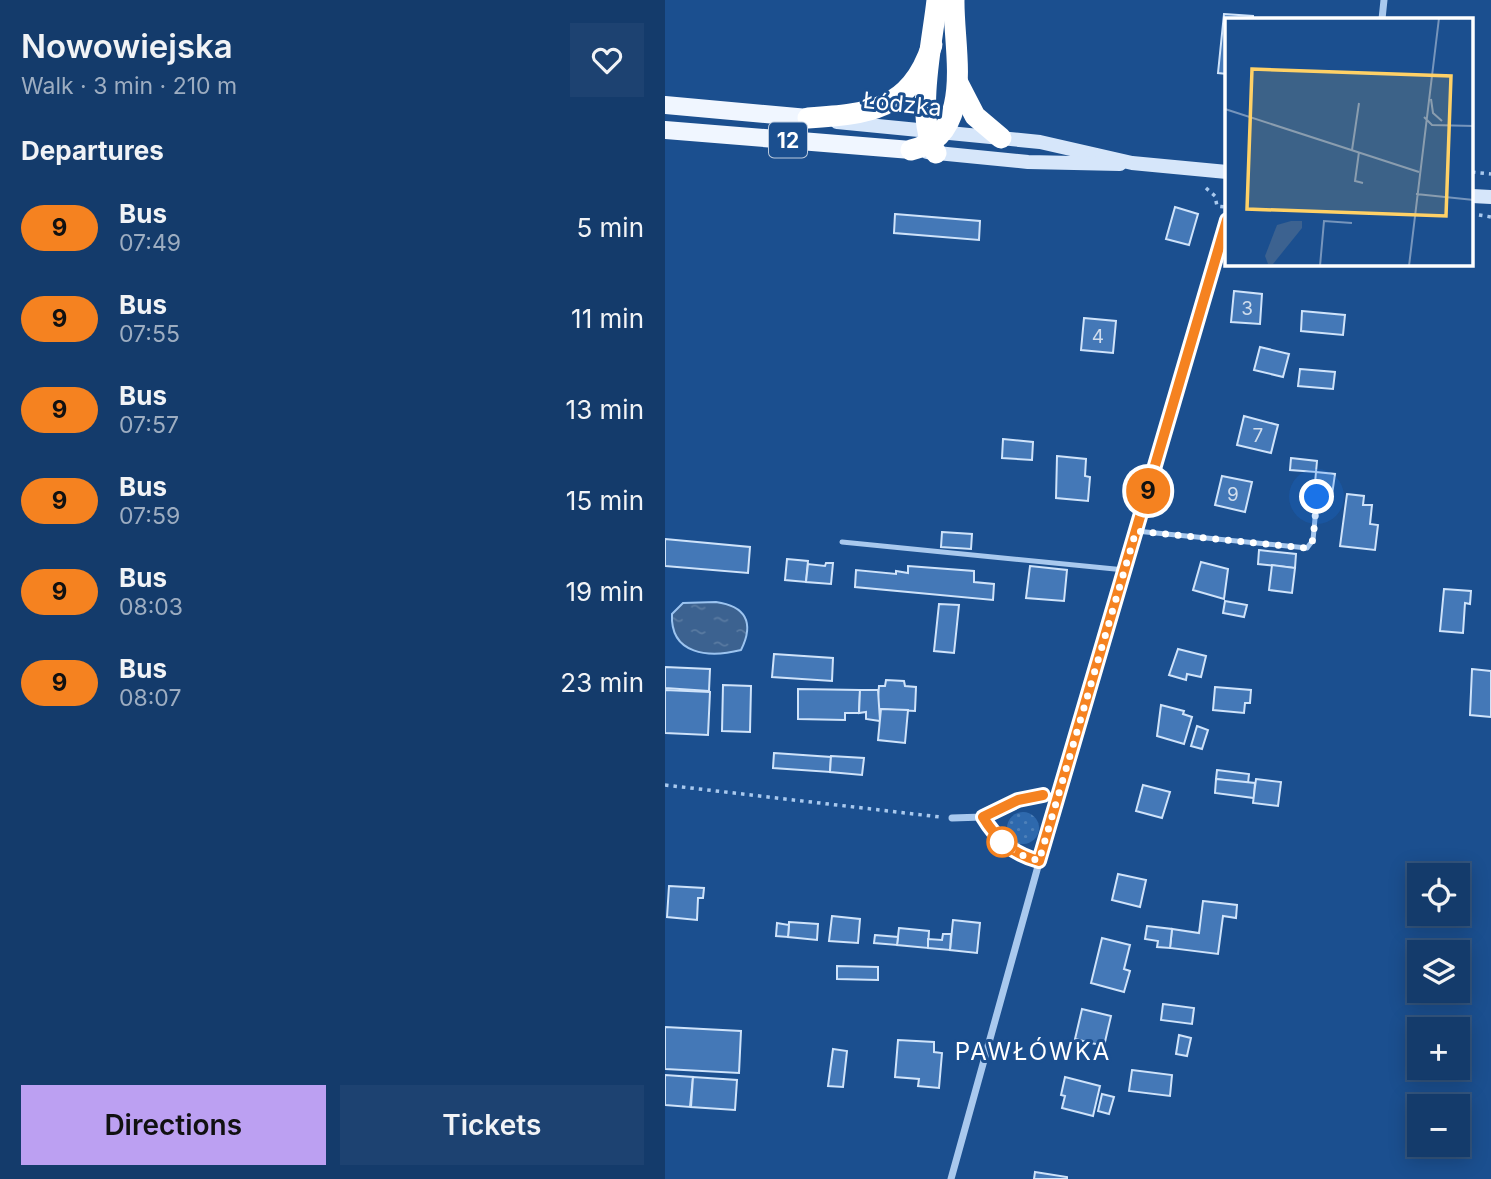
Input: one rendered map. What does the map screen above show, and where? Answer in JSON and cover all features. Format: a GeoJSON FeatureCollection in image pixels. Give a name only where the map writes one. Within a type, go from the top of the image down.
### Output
{"type":"FeatureCollection","features":[{"type":"Feature","properties":{"kind":"highway","name":"12"},"geometry":{"type":"LineString","coordinates":[[808,118],[865,114],[888,103],[913,80],[932,45],[937,0]]}},
{"type":"Feature","properties":{"kind":"highway"},"geometry":{"type":"LineString","coordinates":[[929,143],[954,108],[957,81],[954,0]]}},
{"type":"Feature","properties":{"kind":"highway"},"geometry":{"type":"LineString","coordinates":[[929,143],[926,111],[932,45]]}},
{"type":"Feature","properties":{"kind":"highway"},"geometry":{"type":"LineString","coordinates":[[957,81],[971,111],[1001,138]]}},
{"type":"Feature","properties":{"kind":"main road","name":"Łódzka"},"geometry":{"type":"LineString","coordinates":[[665,105],[808,118],[929,143],[1074,165],[1132,163]]}},
{"type":"Feature","properties":{"kind":"main road","name":"Łódzka"},"geometry":{"type":"LineString","coordinates":[[665,130],[929,143],[1001,138],[1051,145],[1132,163],[1225,172]]}},
{"type":"Feature","properties":{"kind":"main road"},"geometry":{"type":"LineString","coordinates":[[1473,196],[1491,198]]}},
{"type":"Feature","properties":{"kind":"street"},"geometry":{"type":"LineString","coordinates":[[1382,18],[1384,0]]}},
{"type":"Feature","properties":{"kind":"street"},"geometry":{"type":"LineString","coordinates":[[951,1179],[1057,798],[1225,226]]}},
{"type":"Feature","properties":{"kind":"street"},"geometry":{"type":"LineString","coordinates":[[952,818],[983,817],[1031,796],[1057,798]]}},
{"type":"Feature","properties":{"kind":"lane"},"geometry":{"type":"LineString","coordinates":[[1136,531],[1307,548],[1313,540],[1317,497]]}},
{"type":"Feature","properties":{"kind":"lane"},"geometry":{"type":"LineString","coordinates":[[842,542],[1125,569]]}},
{"type":"Feature","properties":{"kind":"lane"},"geometry":{"type":"LineString","coordinates":[[983,817],[1011,849],[1039,861]]}},
{"type":"Feature","properties":{"kind":"path"},"geometry":{"type":"LineString","coordinates":[[1473,172],[1491,174]]}},
{"type":"Feature","properties":{"kind":"path"},"geometry":{"type":"LineString","coordinates":[[665,785],[952,818]]}},
{"type":"Feature","properties":{"kind":"shaded area"},"geometry":{"type":"Polygon","coordinates":[[[1023,812],[1034,817],[1039,828],[1034,839],[1023,844],[1012,839],[1007,828],[1012,817],[1023,812]]]}},
{"type":"Feature","properties":{"kind":"water"},"geometry":{"type":"Polygon","coordinates":[[[716,602],[734,607],[745,617],[747,631],[741,650],[705,653],[685,646],[677,638],[672,614],[683,603],[716,602]]]}},
{"type":"Feature","properties":{"kind":"building"},"geometry":{"type":"Polygon","coordinates":[[[1224,14],[1253,16],[1225,18],[1225,74],[1218,73],[1224,14]]]}},
{"type":"Feature","properties":{"kind":"building"},"geometry":{"type":"Polygon","coordinates":[[[1175,207],[1198,214],[1189,245],[1166,239],[1175,207]]]}},
{"type":"Feature","properties":{"kind":"building"},"geometry":{"type":"Polygon","coordinates":[[[895,214],[980,221],[979,240],[894,233],[895,214]]]}},
{"type":"Feature","properties":{"kind":"building"},"geometry":{"type":"Polygon","coordinates":[[[1234,291],[1262,294],[1260,324],[1231,322],[1234,291]]]}},
{"type":"Feature","properties":{"kind":"building"},"geometry":{"type":"Polygon","coordinates":[[[1302,311],[1345,315],[1343,335],[1301,331],[1302,311]]]}},
{"type":"Feature","properties":{"kind":"building"},"geometry":{"type":"Polygon","coordinates":[[[1084,318],[1116,321],[1113,353],[1081,350],[1084,318]]]}},
{"type":"Feature","properties":{"kind":"building"},"geometry":{"type":"Polygon","coordinates":[[[1260,347],[1289,354],[1283,377],[1254,370],[1260,347]]]}},
{"type":"Feature","properties":{"kind":"building"},"geometry":{"type":"Polygon","coordinates":[[[1300,369],[1335,372],[1333,389],[1298,386],[1300,369]]]}},
{"type":"Feature","properties":{"kind":"building"},"geometry":{"type":"Polygon","coordinates":[[[1244,416],[1278,425],[1271,453],[1237,445],[1244,416]]]}},
{"type":"Feature","properties":{"kind":"building"},"geometry":{"type":"Polygon","coordinates":[[[1003,439],[1033,442],[1032,460],[1002,458],[1003,439]]]}},
{"type":"Feature","properties":{"kind":"building"},"geometry":{"type":"Polygon","coordinates":[[[1057,456],[1086,459],[1085,476],[1090,477],[1088,501],[1056,498],[1057,456]]]}},
{"type":"Feature","properties":{"kind":"building"},"geometry":{"type":"Polygon","coordinates":[[[1291,458],[1317,461],[1316,472],[1290,470],[1291,458]]]}},
{"type":"Feature","properties":{"kind":"building"},"geometry":{"type":"Polygon","coordinates":[[[1316,472],[1335,474],[1332,495],[1314,493],[1316,472]]]}},
{"type":"Feature","properties":{"kind":"building"},"geometry":{"type":"Polygon","coordinates":[[[1222,476],[1252,482],[1245,512],[1215,505],[1222,476]]]}},
{"type":"Feature","properties":{"kind":"building"},"geometry":{"type":"Polygon","coordinates":[[[1347,494],[1364,496],[1363,505],[1372,505],[1370,524],[1378,525],[1375,550],[1340,546],[1347,494]]]}},
{"type":"Feature","properties":{"kind":"building"},"geometry":{"type":"Polygon","coordinates":[[[942,532],[972,534],[971,549],[941,547],[942,532]]]}},
{"type":"Feature","properties":{"kind":"building"},"geometry":{"type":"Polygon","coordinates":[[[665,539],[750,547],[748,573],[665,566],[665,539]]]}},
{"type":"Feature","properties":{"kind":"building"},"geometry":{"type":"Polygon","coordinates":[[[1259,550],[1296,554],[1295,568],[1258,564],[1259,550]]]}},
{"type":"Feature","properties":{"kind":"building"},"geometry":{"type":"Polygon","coordinates":[[[787,559],[808,561],[806,582],[785,580],[787,559]]]}},
{"type":"Feature","properties":{"kind":"building"},"geometry":{"type":"Polygon","coordinates":[[[1201,562],[1228,569],[1224,599],[1193,590],[1201,562]]]}},
{"type":"Feature","properties":{"kind":"building"},"geometry":{"type":"Polygon","coordinates":[[[826,563],[833,563],[831,584],[806,582],[808,564],[825,566],[826,563]]]}},
{"type":"Feature","properties":{"kind":"building"},"geometry":{"type":"Polygon","coordinates":[[[1272,565],[1295,568],[1292,593],[1269,590],[1272,565]]]}},
{"type":"Feature","properties":{"kind":"building"},"geometry":{"type":"Polygon","coordinates":[[[908,566],[974,571],[974,582],[994,584],[993,600],[855,587],[856,570],[896,574],[896,571],[908,573],[908,566]]]}},
{"type":"Feature","properties":{"kind":"building"},"geometry":{"type":"Polygon","coordinates":[[[1030,566],[1067,570],[1064,601],[1026,598],[1030,566]]]}},
{"type":"Feature","properties":{"kind":"building"},"geometry":{"type":"Polygon","coordinates":[[[1444,589],[1471,591],[1470,604],[1465,603],[1463,633],[1440,631],[1444,589]]]}},
{"type":"Feature","properties":{"kind":"building"},"geometry":{"type":"Polygon","coordinates":[[[1225,601],[1247,605],[1244,617],[1223,613],[1225,601]]]}},
{"type":"Feature","properties":{"kind":"building"},"geometry":{"type":"Polygon","coordinates":[[[939,604],[959,605],[954,653],[934,651],[939,604]]]}},
{"type":"Feature","properties":{"kind":"building"},"geometry":{"type":"Polygon","coordinates":[[[1178,649],[1206,656],[1201,677],[1187,674],[1186,680],[1169,675],[1178,649]]]}},
{"type":"Feature","properties":{"kind":"building"},"geometry":{"type":"Polygon","coordinates":[[[774,654],[833,658],[832,681],[772,677],[774,654]]]}},
{"type":"Feature","properties":{"kind":"building"},"geometry":{"type":"Polygon","coordinates":[[[665,667],[710,669],[709,691],[665,688],[665,667]]]}},
{"type":"Feature","properties":{"kind":"building"},"geometry":{"type":"Polygon","coordinates":[[[1472,669],[1491,671],[1491,717],[1470,715],[1472,669]]]}},
{"type":"Feature","properties":{"kind":"building"},"geometry":{"type":"Polygon","coordinates":[[[886,680],[904,681],[905,686],[916,687],[915,711],[877,709],[879,686],[885,686],[886,680]]]}},
{"type":"Feature","properties":{"kind":"building"},"geometry":{"type":"Polygon","coordinates":[[[723,685],[751,686],[750,732],[722,731],[723,685]]]}},
{"type":"Feature","properties":{"kind":"building"},"geometry":{"type":"Polygon","coordinates":[[[1215,687],[1251,690],[1250,703],[1245,703],[1244,713],[1213,710],[1215,687]]]}},
{"type":"Feature","properties":{"kind":"building"},"geometry":{"type":"Polygon","coordinates":[[[798,689],[860,690],[859,713],[845,713],[845,720],[798,719],[798,689]]]}},
{"type":"Feature","properties":{"kind":"building"},"geometry":{"type":"Polygon","coordinates":[[[665,690],[710,692],[708,735],[665,733],[665,690]]]}},
{"type":"Feature","properties":{"kind":"building"},"geometry":{"type":"Polygon","coordinates":[[[860,690],[878,690],[880,721],[866,719],[866,712],[859,713],[860,690]]]}},
{"type":"Feature","properties":{"kind":"building"},"geometry":{"type":"Polygon","coordinates":[[[1161,705],[1184,711],[1183,714],[1192,717],[1184,744],[1157,736],[1161,705]]]}},
{"type":"Feature","properties":{"kind":"building"},"geometry":{"type":"Polygon","coordinates":[[[881,709],[908,710],[905,743],[878,740],[881,709]]]}},
{"type":"Feature","properties":{"kind":"building"},"geometry":{"type":"Polygon","coordinates":[[[1197,726],[1208,730],[1202,749],[1191,746],[1197,726]]]}},
{"type":"Feature","properties":{"kind":"building"},"geometry":{"type":"Polygon","coordinates":[[[774,753],[831,757],[830,772],[773,768],[774,753]]]}},
{"type":"Feature","properties":{"kind":"building"},"geometry":{"type":"Polygon","coordinates":[[[831,756],[864,758],[862,775],[830,772],[831,756]]]}},
{"type":"Feature","properties":{"kind":"building"},"geometry":{"type":"Polygon","coordinates":[[[1217,770],[1249,774],[1248,783],[1216,779],[1217,770]]]}},
{"type":"Feature","properties":{"kind":"building"},"geometry":{"type":"Polygon","coordinates":[[[1216,779],[1255,783],[1254,798],[1215,793],[1216,779]]]}},
{"type":"Feature","properties":{"kind":"building"},"geometry":{"type":"Polygon","coordinates":[[[1256,779],[1281,782],[1278,806],[1253,803],[1256,779]]]}},
{"type":"Feature","properties":{"kind":"building"},"geometry":{"type":"Polygon","coordinates":[[[1143,785],[1170,792],[1162,818],[1136,811],[1143,785]]]}},
{"type":"Feature","properties":{"kind":"building"},"geometry":{"type":"Polygon","coordinates":[[[1118,874],[1146,880],[1140,907],[1112,900],[1118,874]]]}},
{"type":"Feature","properties":{"kind":"building"},"geometry":{"type":"Polygon","coordinates":[[[669,886],[704,888],[703,898],[698,898],[697,920],[667,917],[669,886]]]}},
{"type":"Feature","properties":{"kind":"building"},"geometry":{"type":"Polygon","coordinates":[[[1203,901],[1237,905],[1236,918],[1223,916],[1218,954],[1170,948],[1172,929],[1199,933],[1203,901]]]}},
{"type":"Feature","properties":{"kind":"building"},"geometry":{"type":"Polygon","coordinates":[[[832,916],[860,919],[858,943],[829,941],[832,916]]]}},
{"type":"Feature","properties":{"kind":"building"},"geometry":{"type":"Polygon","coordinates":[[[953,920],[980,923],[977,953],[950,950],[953,920]]]}},
{"type":"Feature","properties":{"kind":"building"},"geometry":{"type":"Polygon","coordinates":[[[789,922],[818,924],[817,940],[788,937],[789,922]]]}},
{"type":"Feature","properties":{"kind":"building"},"geometry":{"type":"Polygon","coordinates":[[[777,923],[789,925],[788,937],[776,936],[777,923]]]}},
{"type":"Feature","properties":{"kind":"building"},"geometry":{"type":"Polygon","coordinates":[[[1147,926],[1172,929],[1170,948],[1157,947],[1158,941],[1145,939],[1147,926]]]}},
{"type":"Feature","properties":{"kind":"building"},"geometry":{"type":"Polygon","coordinates":[[[899,928],[929,931],[928,948],[897,945],[899,928]]]}},
{"type":"Feature","properties":{"kind":"building"},"geometry":{"type":"Polygon","coordinates":[[[943,934],[951,934],[950,950],[928,948],[928,939],[942,940],[943,934]]]}},
{"type":"Feature","properties":{"kind":"building"},"geometry":{"type":"Polygon","coordinates":[[[875,935],[898,937],[897,945],[874,943],[875,935]]]}},
{"type":"Feature","properties":{"kind":"building"},"geometry":{"type":"Polygon","coordinates":[[[1102,938],[1130,945],[1124,969],[1130,971],[1124,992],[1091,983],[1102,938]]]}},
{"type":"Feature","properties":{"kind":"building"},"geometry":{"type":"Polygon","coordinates":[[[837,966],[878,967],[878,980],[837,979],[837,966]]]}},
{"type":"Feature","properties":{"kind":"building"},"geometry":{"type":"Polygon","coordinates":[[[1163,1004],[1194,1008],[1192,1024],[1161,1020],[1163,1004]]]}},
{"type":"Feature","properties":{"kind":"building"},"geometry":{"type":"Polygon","coordinates":[[[1082,1009],[1111,1016],[1104,1046],[1075,1039],[1082,1009]]]}},
{"type":"Feature","properties":{"kind":"building"},"geometry":{"type":"Polygon","coordinates":[[[665,1027],[741,1031],[739,1073],[665,1069],[665,1027]]]}},
{"type":"Feature","properties":{"kind":"building"},"geometry":{"type":"Polygon","coordinates":[[[1179,1035],[1191,1038],[1187,1056],[1176,1054],[1179,1035]]]}},
{"type":"Feature","properties":{"kind":"building"},"geometry":{"type":"Polygon","coordinates":[[[898,1040],[934,1042],[934,1052],[942,1053],[939,1088],[918,1086],[919,1079],[895,1077],[898,1040]]]}},
{"type":"Feature","properties":{"kind":"building"},"geometry":{"type":"Polygon","coordinates":[[[833,1049],[847,1051],[843,1087],[828,1086],[833,1049]]]}},
{"type":"Feature","properties":{"kind":"building"},"geometry":{"type":"Polygon","coordinates":[[[1132,1070],[1172,1075],[1170,1096],[1129,1091],[1132,1070]]]}},
{"type":"Feature","properties":{"kind":"building"},"geometry":{"type":"Polygon","coordinates":[[[665,1075],[693,1077],[690,1107],[665,1105],[665,1075]]]}},
{"type":"Feature","properties":{"kind":"building"},"geometry":{"type":"Polygon","coordinates":[[[693,1077],[737,1080],[735,1110],[691,1107],[693,1077]]]}},
{"type":"Feature","properties":{"kind":"building"},"geometry":{"type":"Polygon","coordinates":[[[1065,1077],[1100,1086],[1093,1116],[1062,1108],[1065,1096],[1061,1095],[1065,1077]]]}},
{"type":"Feature","properties":{"kind":"building"},"geometry":{"type":"Polygon","coordinates":[[[1102,1094],[1114,1097],[1109,1114],[1098,1111],[1102,1094]]]}},
{"type":"Feature","properties":{"kind":"building"},"geometry":{"type":"Polygon","coordinates":[[[1035,1172],[1067,1177],[1067,1179],[1034,1179],[1035,1172]]]}},
{"type":"Feature","properties":{"kind":"bus line","name":"9"},"geometry":{"type":"LineString","coordinates":[[1043,795],[1018,800],[983,817],[1002,842],[1016,853],[1039,861],[1225,227]]}},
{"type":"Feature","properties":{"kind":"district","name":"PAWŁÓWKA"},"geometry":{"type":"Point","coordinates":[1033,1051]}},
{"type":"Feature","properties":{"kind":"route"},"geometry":{"type":"LineString","coordinates":[[1002,842],[1023,857],[1039,861],[1136,531],[1307,548],[1313,540],[1317,497]]}}]}
